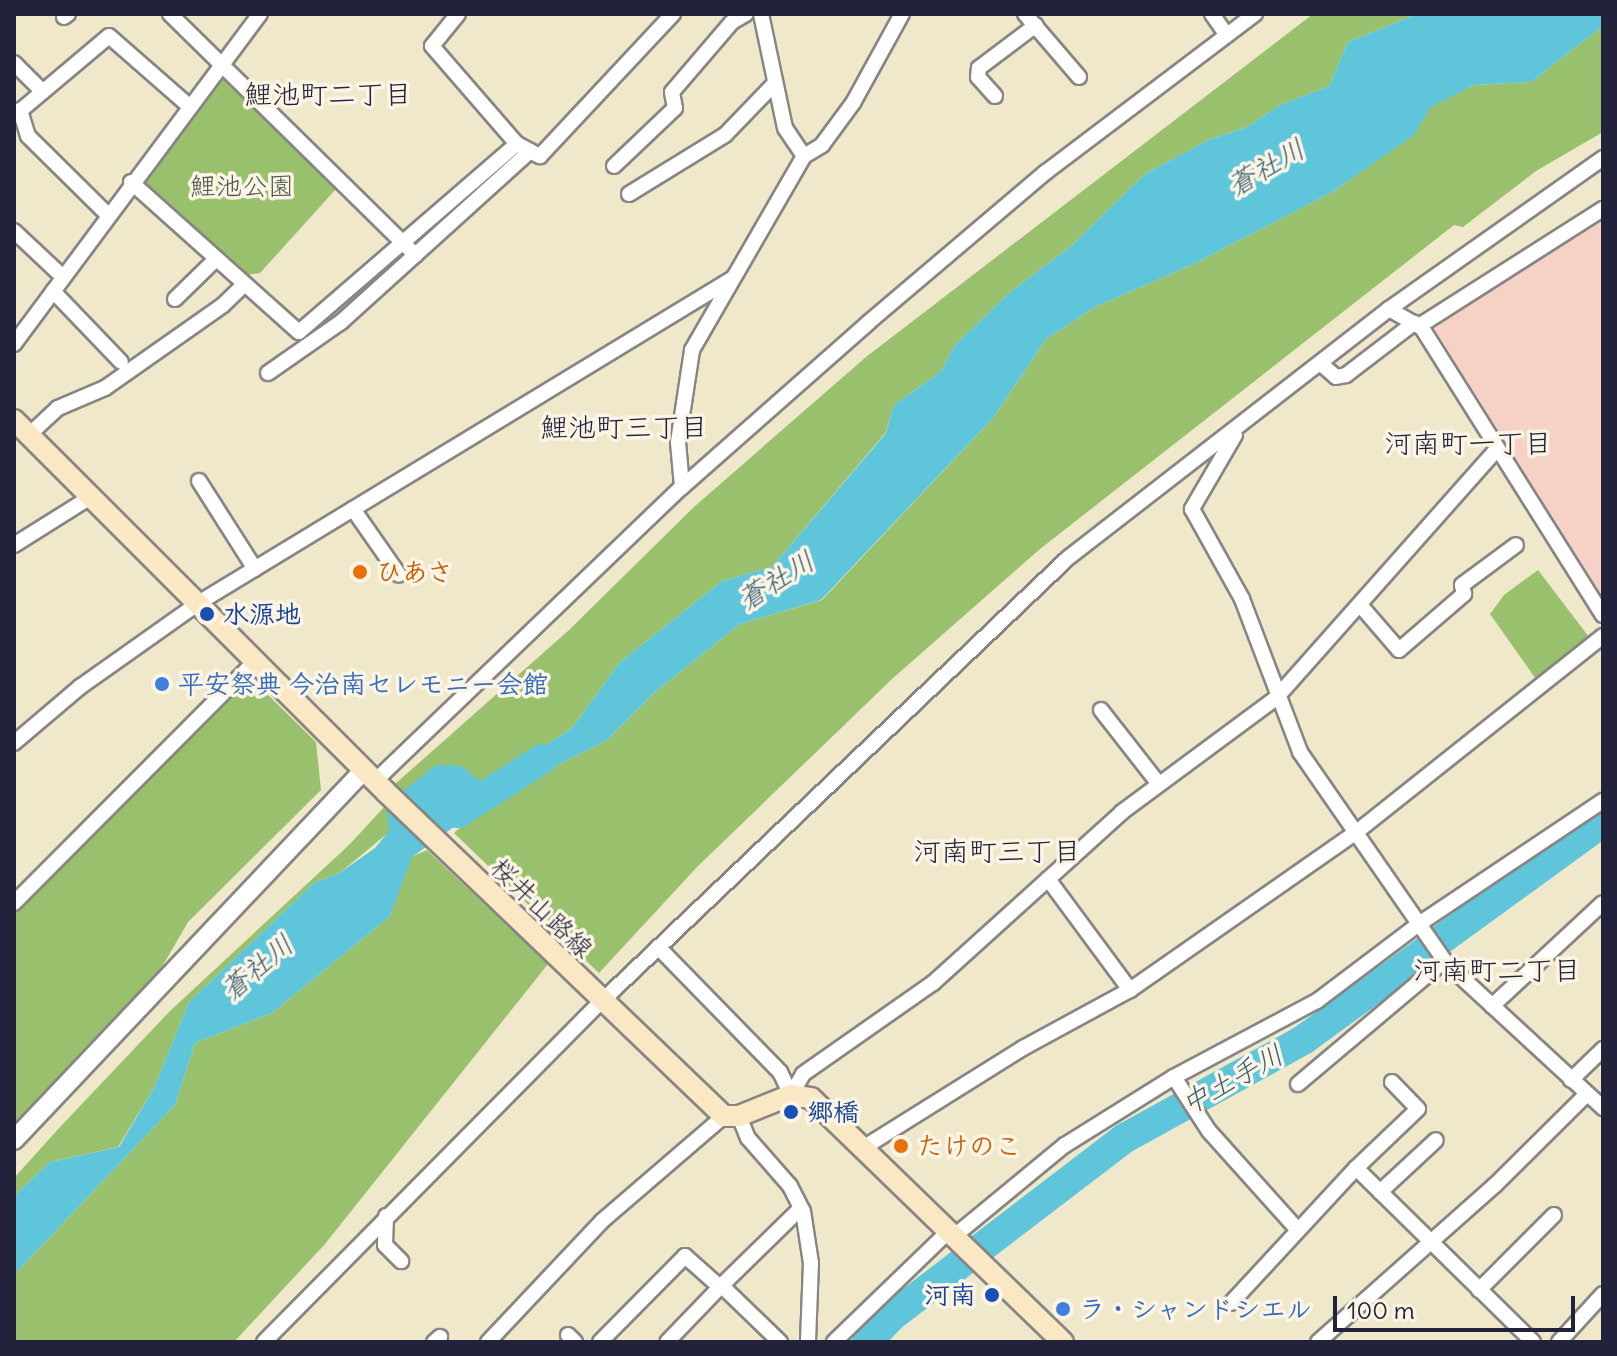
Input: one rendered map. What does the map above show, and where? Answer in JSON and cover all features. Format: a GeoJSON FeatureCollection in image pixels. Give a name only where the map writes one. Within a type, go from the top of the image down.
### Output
{"type":"FeatureCollection","features":[{"type":"Feature","properties":{"kind":"main road","name":"桜井山路線"},"geometry":{"type":"LineString","coordinates":[[14,420],[200,602],[375,781],[595,995],[732,1116]]}},
{"type":"Feature","properties":{"kind":"main road"},"geometry":{"type":"LineString","coordinates":[[732,1116],[791,1095],[811,1098],[1063,1342]]}},
{"type":"Feature","properties":{"kind":"street"},"geometry":{"type":"LineString","coordinates":[[170,14],[223,62],[415,255]]}},
{"type":"Feature","properties":{"kind":"street"},"geometry":{"type":"LineString","coordinates":[[14,344],[131,182],[260,14]]}},
{"type":"Feature","properties":{"kind":"street"},"geometry":{"type":"LineString","coordinates":[[458,14],[432,46],[523,147],[540,156],[673,14]]}},
{"type":"Feature","properties":{"kind":"street"},"geometry":{"type":"LineString","coordinates":[[614,166],[675,108],[672,92],[732,22],[746,14]]}},
{"type":"Feature","properties":{"kind":"street"},"geometry":{"type":"LineString","coordinates":[[761,14],[785,128],[804,156]]}},
{"type":"Feature","properties":{"kind":"street"},"geometry":{"type":"LineString","coordinates":[[682,487],[678,442],[692,350],[804,156],[822,145],[853,103],[902,14]]}},
{"type":"Feature","properties":{"kind":"street"},"geometry":{"type":"LineString","coordinates":[[1212,14],[1226,34]]}},
{"type":"Feature","properties":{"kind":"street"},"geometry":{"type":"LineString","coordinates":[[14,1140],[375,781],[682,487],[1046,172],[1255,14]]}},
{"type":"Feature","properties":{"kind":"street"},"geometry":{"type":"LineString","coordinates":[[995,96],[978,77],[979,68],[1031,20],[1079,77]]}},
{"type":"Feature","properties":{"kind":"street"},"geometry":{"type":"LineString","coordinates":[[108,215],[28,136],[17,113],[109,36],[189,106]]}},
{"type":"Feature","properties":{"kind":"street"},"geometry":{"type":"LineString","coordinates":[[14,63],[42,91]]}},
{"type":"Feature","properties":{"kind":"street"},"geometry":{"type":"LineString","coordinates":[[629,194],[725,135],[775,83]]}},
{"type":"Feature","properties":{"kind":"street"},"geometry":{"type":"LineString","coordinates":[[131,182],[299,332],[523,147]]}},
{"type":"Feature","properties":{"kind":"street"},"geometry":{"type":"LineString","coordinates":[[268,373],[341,322],[415,255],[523,147]]}},
{"type":"Feature","properties":{"kind":"street"},"geometry":{"type":"LineString","coordinates":[[264,1342],[595,995],[658,947],[1068,558],[1389,309],[1603,158]]}},
{"type":"Feature","properties":{"kind":"street"},"geometry":{"type":"LineString","coordinates":[[1320,363],[1336,377],[1346,375],[1417,325],[1603,209]]}},
{"type":"Feature","properties":{"kind":"street"},"geometry":{"type":"LineString","coordinates":[[14,231],[63,277]]}},
{"type":"Feature","properties":{"kind":"street"},"geometry":{"type":"LineString","coordinates":[[175,299],[216,259]]}},
{"type":"Feature","properties":{"kind":"street"},"geometry":{"type":"LineString","coordinates":[[14,743],[80,687],[200,602],[733,278]]}},
{"type":"Feature","properties":{"kind":"street"},"geometry":{"type":"LineString","coordinates":[[29,435],[58,408],[105,388],[223,305],[244,285]]}},
{"type":"Feature","properties":{"kind":"street"},"geometry":{"type":"LineString","coordinates":[[53,291],[121,362]]}},
{"type":"Feature","properties":{"kind":"street"},"geometry":{"type":"LineString","coordinates":[[1389,309],[1417,325],[1603,615]]}},
{"type":"Feature","properties":{"kind":"street"},"geometry":{"type":"LineString","coordinates":[[1239,427],[1192,509],[1242,599],[1276,698],[1300,752],[1416,926],[1444,961],[1603,1108]]}},
{"type":"Feature","properties":{"kind":"street"},"geometry":{"type":"LineString","coordinates":[[791,1095],[803,1074],[933,983],[1158,783],[1276,698],[1361,606],[1495,451]]}},
{"type":"Feature","properties":{"kind":"street"},"geometry":{"type":"LineString","coordinates":[[199,481],[255,569]]}},
{"type":"Feature","properties":{"kind":"street"},"geometry":{"type":"LineString","coordinates":[[14,545],[92,496]]}},
{"type":"Feature","properties":{"kind":"street"},"geometry":{"type":"LineString","coordinates":[[353,509],[399,575]]}},
{"type":"Feature","properties":{"kind":"street"},"geometry":{"type":"LineString","coordinates":[[1361,606],[1399,650],[1464,594],[1462,585],[1516,545]]}},
{"type":"Feature","properties":{"kind":"street"},"geometry":{"type":"LineString","coordinates":[[863,1148],[1023,1048],[1130,990],[1354,834],[1603,636]]}},
{"type":"Feature","properties":{"kind":"street"},"geometry":{"type":"LineString","coordinates":[[14,903],[257,659]]}},
{"type":"Feature","properties":{"kind":"street"},"geometry":{"type":"LineString","coordinates":[[1101,710],[1158,783]]}},
{"type":"Feature","properties":{"kind":"street"},"geometry":{"type":"LineString","coordinates":[[834,1342],[950,1235],[1065,1145],[1174,1078],[1317,1001],[1416,926],[1603,801]]}},
{"type":"Feature","properties":{"kind":"street"},"geometry":{"type":"LineString","coordinates":[[1048,879],[1130,990]]}},
{"type":"Feature","properties":{"kind":"street"},"geometry":{"type":"LineString","coordinates":[[1492,1006],[1603,903]]}},
{"type":"Feature","properties":{"kind":"street"},"geometry":{"type":"LineString","coordinates":[[658,947],[780,1072],[791,1095]]}},
{"type":"Feature","properties":{"kind":"street"},"geometry":{"type":"LineString","coordinates":[[1298,1084],[1444,961]]}},
{"type":"Feature","properties":{"kind":"street"},"geometry":{"type":"LineString","coordinates":[[1571,1080],[1603,1049]]}},
{"type":"Feature","properties":{"kind":"street"},"geometry":{"type":"LineString","coordinates":[[1174,1078],[1209,1131],[1296,1228]]}},
{"type":"Feature","properties":{"kind":"street"},"geometry":{"type":"LineString","coordinates":[[1231,1303],[1295,1239],[1296,1228],[1418,1109],[1392,1082]]}},
{"type":"Feature","properties":{"kind":"street"},"geometry":{"type":"LineString","coordinates":[[1318,1342],[1430,1243],[1587,1094]]}},
{"type":"Feature","properties":{"kind":"street"},"geometry":{"type":"LineString","coordinates":[[488,1342],[602,1221],[732,1116],[790,1186],[801,1208],[811,1263],[808,1342]]}},
{"type":"Feature","properties":{"kind":"street"},"geometry":{"type":"LineString","coordinates":[[1380,1192],[1436,1140]]}},
{"type":"Feature","properties":{"kind":"street"},"geometry":{"type":"LineString","coordinates":[[1356,1168],[1533,1342]]}},
{"type":"Feature","properties":{"kind":"street"},"geometry":{"type":"LineString","coordinates":[[667,1342],[801,1208]]}},
{"type":"Feature","properties":{"kind":"street"},"geometry":{"type":"LineString","coordinates":[[1479,1290],[1554,1215]]}},
{"type":"Feature","properties":{"kind":"street"},"geometry":{"type":"LineString","coordinates":[[386,1216],[385,1245],[401,1261]]}},
{"type":"Feature","properties":{"kind":"street"},"geometry":{"type":"LineString","coordinates":[[600,1342],[685,1256],[780,1342]]}},
{"type":"Feature","properties":{"kind":"street"},"geometry":{"type":"LineString","coordinates":[[1559,1342],[1603,1294]]}},
{"type":"Feature","properties":{"kind":"shaded area"},"geometry":{"type":"Polygon","coordinates":[[[1603,217],[1603,597],[1433,326],[1603,217]]]}},
{"type":"Feature","properties":{"kind":"green space"},"geometry":{"type":"Polygon","coordinates":[[[1313,14],[1417,14],[1348,42],[1329,86],[1280,105],[1247,127],[1208,140],[1145,174],[1071,246],[1009,293],[955,345],[941,371],[894,405],[886,432],[772,567],[722,581],[620,662],[572,728],[522,761],[500,794],[607,740],[655,692],[740,624],[822,600],[993,418],[1046,339],[1095,307],[1196,263],[1334,191],[1413,135],[1430,107],[1474,85],[1531,82],[1603,26],[1603,132],[1536,171],[1463,227],[1454,225],[1040,549],[892,679],[697,867],[599,973],[454,833],[498,795],[389,832],[341,872],[314,883],[189,1002],[154,1088],[118,1147],[50,1162],[14,1196],[14,1178],[61,1126],[170,1011],[349,845],[386,805],[386,792],[568,631],[695,506],[866,357],[1313,14]]]}},
{"type":"Feature","properties":{"kind":"green space","name":"鯉池公園"},"geometry":{"type":"Polygon","coordinates":[[[221,77],[336,189],[260,273],[247,275],[141,181],[221,77]]]}},
{"type":"Feature","properties":{"kind":"green space"},"geometry":{"type":"Polygon","coordinates":[[[1538,570],[1592,641],[1538,682],[1490,614],[1504,595],[1538,570]]]}},
{"type":"Feature","properties":{"kind":"green space"},"geometry":{"type":"Polygon","coordinates":[[[251,678],[316,742],[321,790],[188,922],[159,972],[14,1126],[14,911],[251,678]]]}},
{"type":"Feature","properties":{"kind":"green space"},"geometry":{"type":"Polygon","coordinates":[[[427,850],[548,964],[325,1244],[234,1342],[14,1342],[14,1275],[175,1105],[195,1043],[272,1013],[390,916],[411,857],[427,850]]]}},
{"type":"Feature","properties":{"kind":"water"},"geometry":{"type":"Polygon","coordinates":[[[1417,14],[1603,14],[1603,26],[1531,82],[1474,85],[1431,107],[1414,135],[1334,191],[1196,263],[1095,307],[1046,339],[993,418],[821,600],[740,624],[655,692],[607,740],[498,795],[522,761],[572,728],[620,662],[722,581],[772,567],[886,433],[894,405],[941,371],[955,345],[1009,293],[1071,246],[1145,174],[1208,140],[1247,127],[1280,105],[1329,86],[1348,42],[1417,14]]]}},
{"type":"Feature","properties":{"kind":"water"},"geometry":{"type":"Polygon","coordinates":[[[436,765],[461,766],[498,795],[412,857],[390,916],[272,1013],[195,1043],[175,1105],[14,1275],[14,1196],[50,1162],[119,1147],[154,1088],[189,1002],[314,883],[341,872],[375,848],[389,831],[386,805],[436,765]]]}},
{"type":"Feature","properties":{"kind":"waterway","name":"蒼社川"},"geometry":{"type":"LineString","coordinates":[[458,813],[542,759]]}},
{"type":"Feature","properties":{"kind":"waterway","name":"中土手川"},"geometry":{"type":"LineString","coordinates":[[867,1342],[892,1316],[1125,1138],[1303,1040],[1603,822]]}},
{"type":"Feature","properties":{"kind":"place","name":"ひあさ"},"geometry":{"type":"Point","coordinates":[360,572]}},
{"type":"Feature","properties":{"kind":"place","name":"水源地"},"geometry":{"type":"Point","coordinates":[207,614]}},
{"type":"Feature","properties":{"kind":"place","name":"平安祭典 今治南セレモニー会館"},"geometry":{"type":"Point","coordinates":[162,684]}},
{"type":"Feature","properties":{"kind":"place","name":"郷橋"},"geometry":{"type":"Point","coordinates":[791,1112]}},
{"type":"Feature","properties":{"kind":"place","name":"たけのこ"},"geometry":{"type":"Point","coordinates":[901,1146]}},
{"type":"Feature","properties":{"kind":"place","name":"河南"},"geometry":{"type":"Point","coordinates":[992,1295]}},
{"type":"Feature","properties":{"kind":"place","name":"ラ・シャンドシエル"},"geometry":{"type":"Point","coordinates":[1063,1309]}},
{"type":"Feature","properties":{"kind":"district","name":"鯉池町二丁目"},"geometry":{"type":"Point","coordinates":[328,94]}},
{"type":"Feature","properties":{"kind":"district","name":"鯉池町三丁目"},"geometry":{"type":"Point","coordinates":[624,427]}},
{"type":"Feature","properties":{"kind":"district","name":"河南町一丁目"},"geometry":{"type":"Point","coordinates":[1468,443]}},
{"type":"Feature","properties":{"kind":"district","name":"河南町三丁目"},"geometry":{"type":"Point","coordinates":[997,851]}},
{"type":"Feature","properties":{"kind":"district","name":"河南町二丁目"},"geometry":{"type":"Point","coordinates":[1497,970]}}]}
